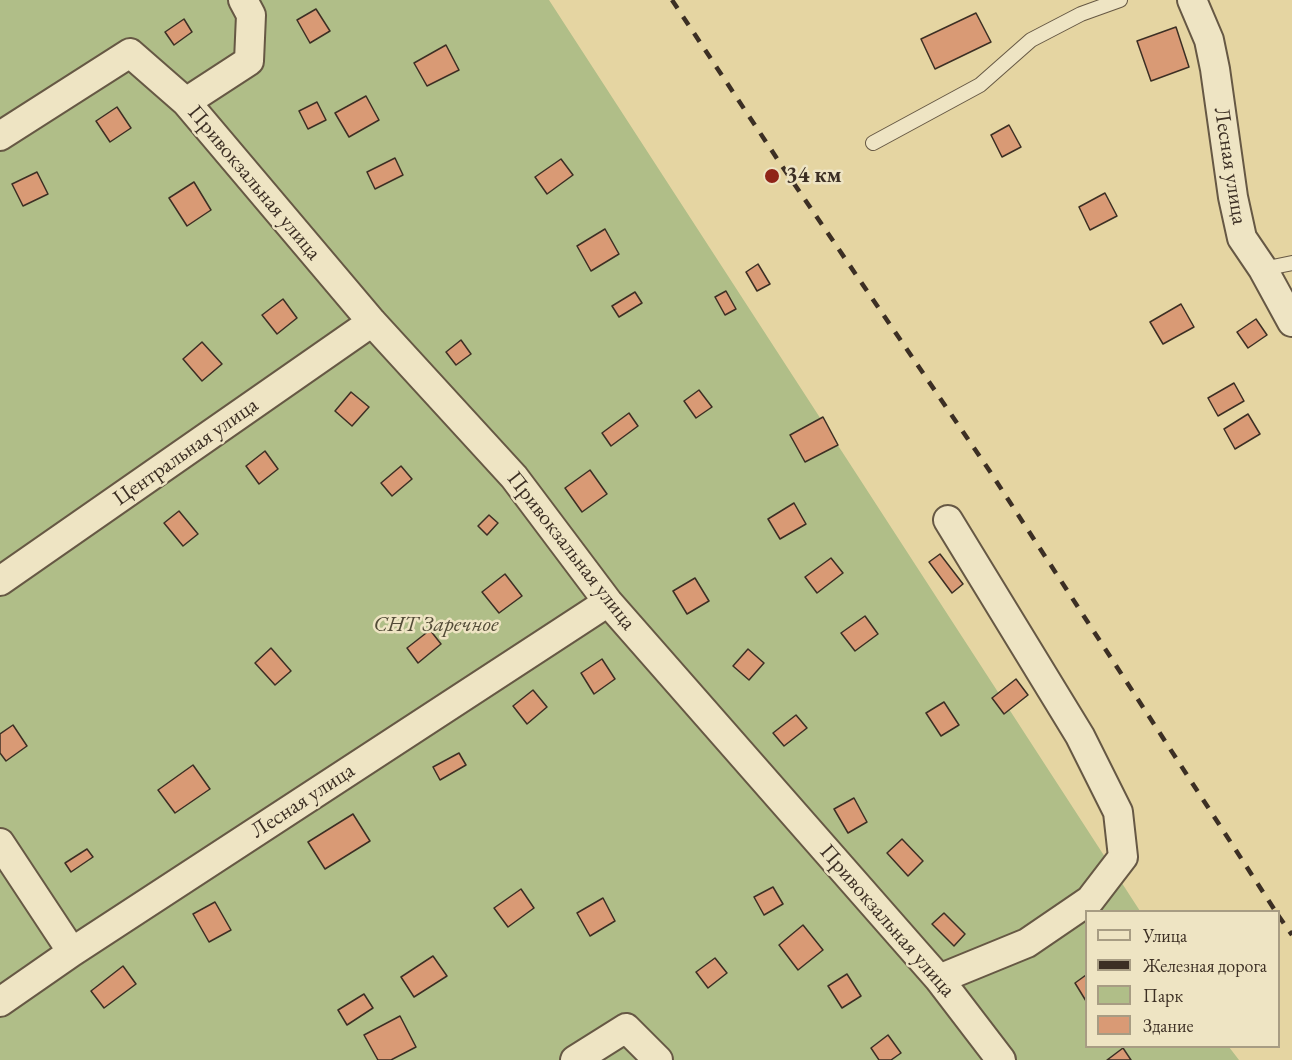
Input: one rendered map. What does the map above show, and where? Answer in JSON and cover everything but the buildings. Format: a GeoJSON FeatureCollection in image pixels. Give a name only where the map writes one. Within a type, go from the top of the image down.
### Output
{"type":"FeatureCollection","features":[{"type":"Feature","properties":{"kind":"street"},"geometry":{"type":"LineString","coordinates":[[186,102],[249,61],[251,15],[243,0]]}},
{"type":"Feature","properties":{"kind":"street","name":"Лесная улица"},"geometry":{"type":"LineString","coordinates":[[1192,0],[1209,40],[1213,59],[1233,197],[1242,238],[1263,269],[1292,322]]}},
{"type":"Feature","properties":{"kind":"street","name":"Привокзальная улица"},"geometry":{"type":"LineString","coordinates":[[0,136],[130,53],[186,102],[372,322],[514,477],[608,602],[939,979],[1001,1060]]}},
{"type":"Feature","properties":{"kind":"street","name":"Центральная улица"},"geometry":{"type":"LineString","coordinates":[[0,581],[372,322]]}},
{"type":"Feature","properties":{"kind":"street"},"geometry":{"type":"LineString","coordinates":[[939,979],[1027,943],[1090,900],[1123,857],[1118,812],[1080,736],[948,520]]}},
{"type":"Feature","properties":{"kind":"street","name":"Лесная улица"},"geometry":{"type":"LineString","coordinates":[[0,1002],[72,952],[608,602]]}},
{"type":"Feature","properties":{"kind":"street"},"geometry":{"type":"LineString","coordinates":[[0,843],[72,952]]}},
{"type":"Feature","properties":{"kind":"street"},"geometry":{"type":"LineString","coordinates":[[575,1060],[626,1028],[658,1060]]}},
{"type":"Feature","properties":{"kind":"lane"},"geometry":{"type":"LineString","coordinates":[[873,143],[980,85],[1031,40],[1081,14],[1120,0]]}},
{"type":"Feature","properties":{"kind":"lane"},"geometry":{"type":"LineString","coordinates":[[1263,269],[1292,262]]}},
{"type":"Feature","properties":{"kind":"green space","name":"СНТ Заречное"},"geometry":{"type":"Polygon","coordinates":[[[0,0],[549,0],[1139,910],[1085,910],[1085,1048],[1230,1048],[1239,1060],[0,1060],[0,0]]]}},
{"type":"Feature","properties":{"kind":"railway"},"geometry":{"type":"LineString","coordinates":[[672,0],[989,470],[1275,910]]}},
{"type":"Feature","properties":{"kind":"railway"},"geometry":{"type":"LineString","coordinates":[[1280,918],[1292,935]]}},
{"type":"Feature","properties":{"kind":"place","name":"34 км"},"geometry":{"type":"Point","coordinates":[772,176]}}]}
